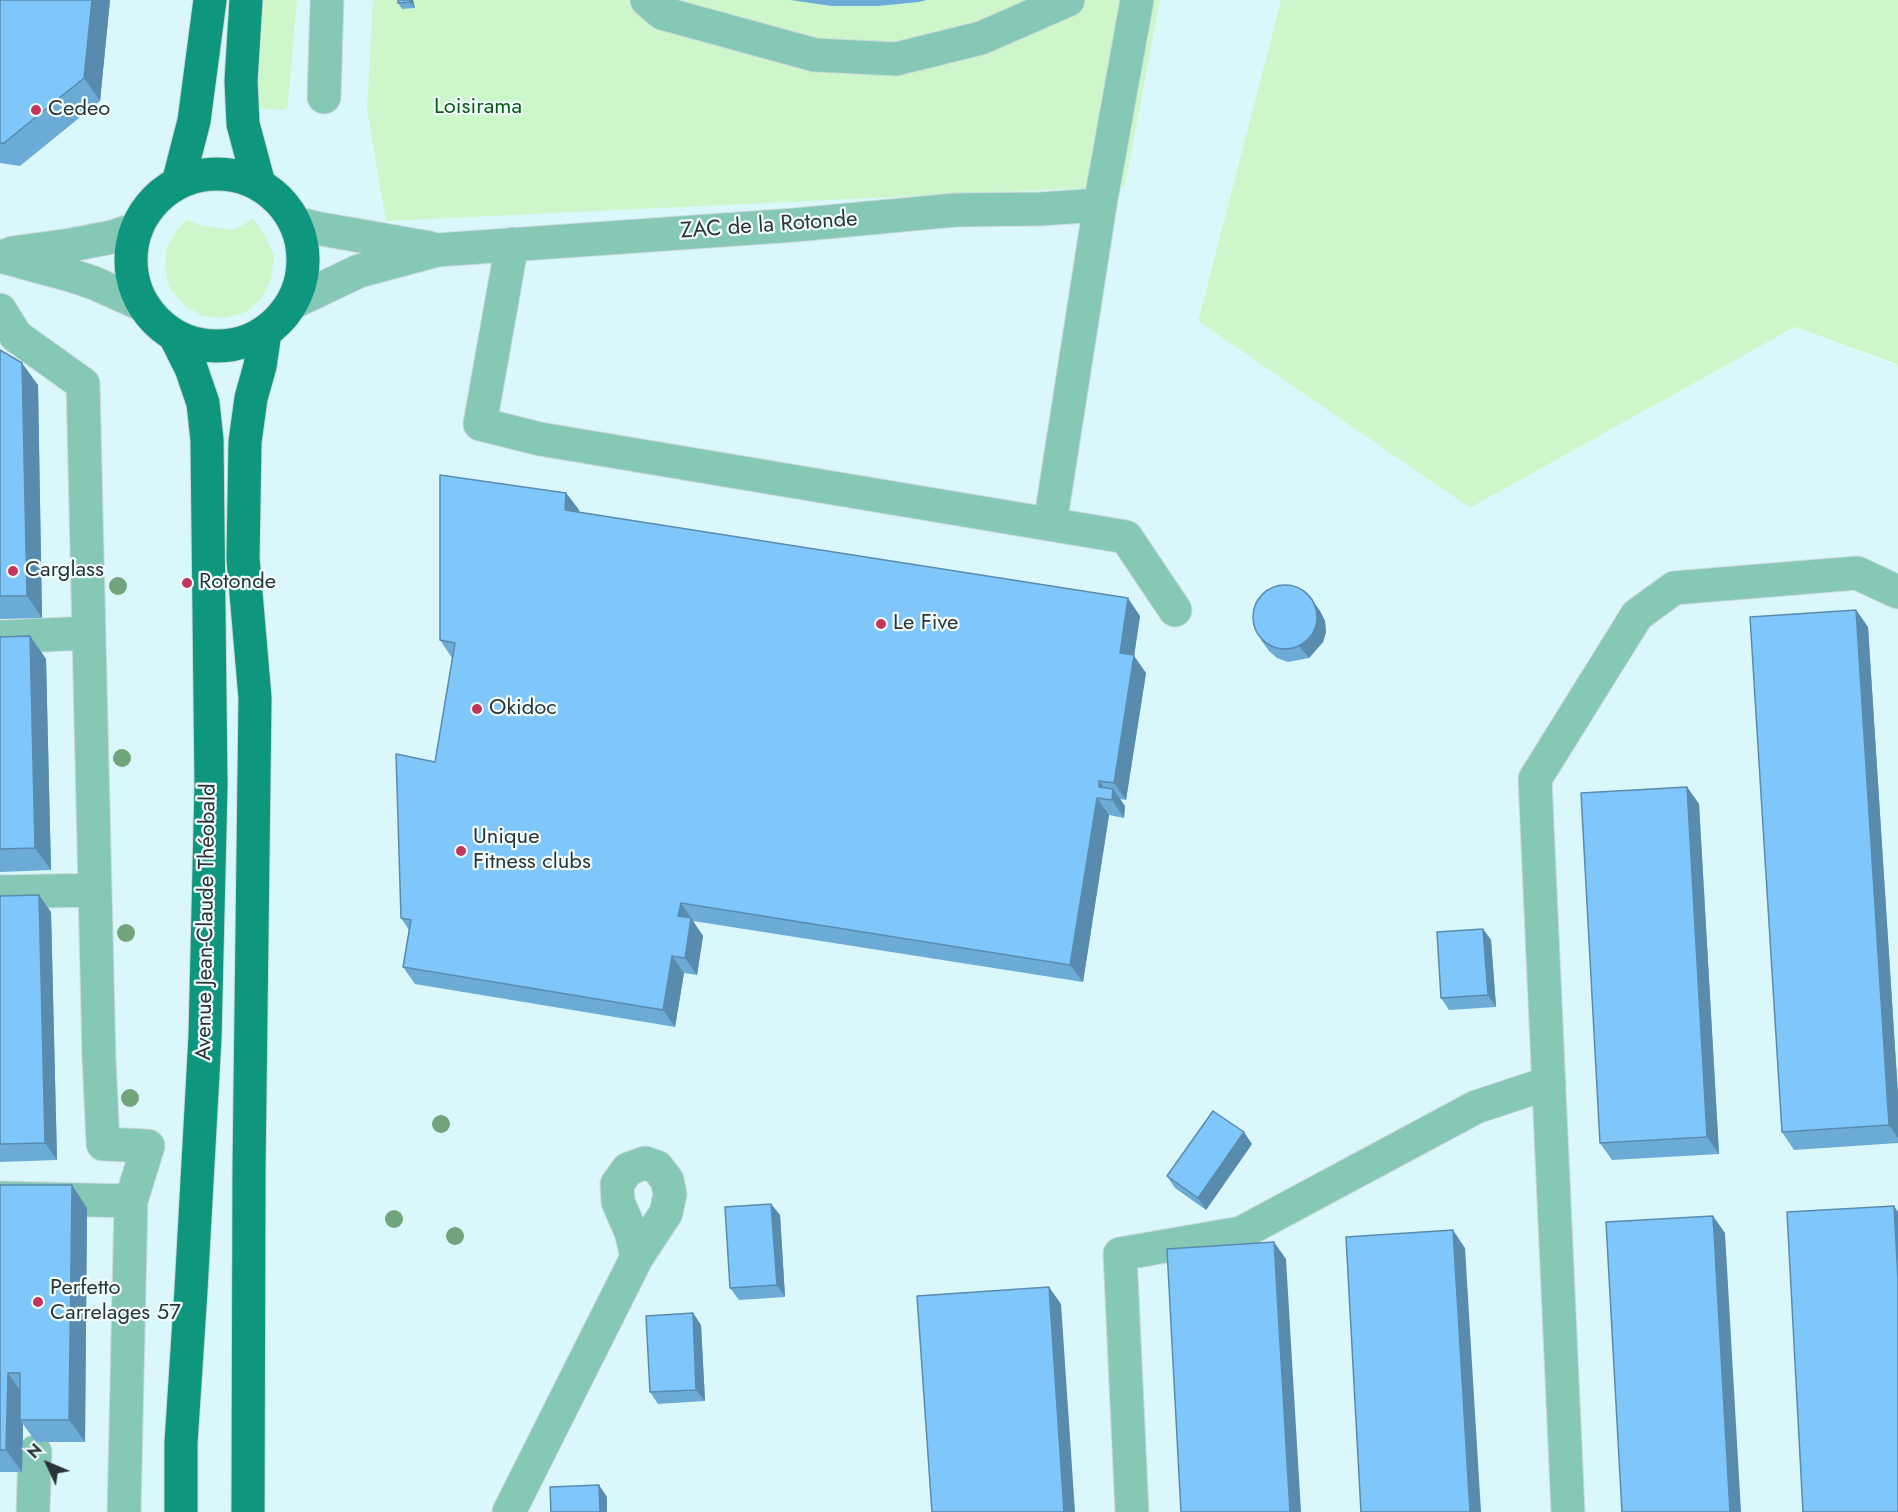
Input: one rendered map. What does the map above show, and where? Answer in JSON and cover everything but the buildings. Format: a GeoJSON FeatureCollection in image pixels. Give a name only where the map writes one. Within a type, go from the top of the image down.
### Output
{"type":"FeatureCollection","features":[{"type":"Feature","properties":{"kind":"main road"},"geometry":{"type":"LineString","coordinates":[[178,183],[194,121],[210,0]]}},
{"type":"Feature","properties":{"kind":"main road"},"geometry":{"type":"LineString","coordinates":[[246,0],[241,81],[243,124],[259,184]]}},
{"type":"Feature","properties":{"kind":"main road"},"geometry":{"type":"LineString","coordinates":[[205,175],[233,175],[259,184],[280,201],[296,223],[304,262],[294,302],[265,333],[237,345],[205,346],[175,336],[143,305],[131,268],[136,229],[153,202],[178,183],[205,175]]}},
{"type":"Feature","properties":{"kind":"main road","name":"Avenue Jean-Claude Théobald"},"geometry":{"type":"LineString","coordinates":[[248,1512],[249,1181],[255,698],[243,547],[245,442],[251,398],[260,366],[265,333]]}},
{"type":"Feature","properties":{"kind":"main road","name":"Avenue Jean-Claude Théobald"},"geometry":{"type":"LineString","coordinates":[[175,336],[191,368],[203,403],[207,440],[211,784],[205,1036],[181,1443],[181,1512]]}},
{"type":"Feature","properties":{"kind":"street"},"geometry":{"type":"LineString","coordinates":[[324,98],[327,0]]}},
{"type":"Feature","properties":{"kind":"street"},"geometry":{"type":"LineString","coordinates":[[647,0],[662,13],[815,55],[896,59],[981,38],[1068,0]]}},
{"type":"Feature","properties":{"kind":"street"},"geometry":{"type":"LineString","coordinates":[[1050,524],[1100,205],[1137,0]]}},
{"type":"Feature","properties":{"kind":"street","name":"ZAC de la Rotonde"},"geometry":{"type":"LineString","coordinates":[[294,302],[359,271],[437,250],[795,225],[955,210],[1040,209],[1100,205]]}},
{"type":"Feature","properties":{"kind":"street","name":"ZAC de la Rotonde"},"geometry":{"type":"LineString","coordinates":[[296,223],[437,250]]}},
{"type":"Feature","properties":{"kind":"street"},"geometry":{"type":"LineString","coordinates":[[0,255],[71,245],[112,237],[136,229]]}},
{"type":"Feature","properties":{"kind":"street"},"geometry":{"type":"LineString","coordinates":[[512,244],[480,424],[540,439],[1126,537],[1175,610]]}},
{"type":"Feature","properties":{"kind":"street"},"geometry":{"type":"LineString","coordinates":[[0,255],[70,275],[143,305]]}},
{"type":"Feature","properties":{"kind":"street"},"geometry":{"type":"LineString","coordinates":[[0,310],[16,336],[83,384],[103,1144],[148,1146],[131,1201],[124,1512]]}},
{"type":"Feature","properties":{"kind":"street"},"geometry":{"type":"LineString","coordinates":[[1568,1512],[1535,780],[1637,615],[1674,588],[1857,573],[1898,592]]}},
{"type":"Feature","properties":{"kind":"street"},"geometry":{"type":"LineString","coordinates":[[0,637],[89,633]]}},
{"type":"Feature","properties":{"kind":"street"},"geometry":{"type":"LineString","coordinates":[[0,892],[95,890]]}},
{"type":"Feature","properties":{"kind":"street"},"geometry":{"type":"LineString","coordinates":[[1132,1512],[1120,1254],[1241,1233],[1476,1107],[1549,1083]]}},
{"type":"Feature","properties":{"kind":"street"},"geometry":{"type":"LineString","coordinates":[[0,1198],[131,1201]]}},
{"type":"Feature","properties":{"kind":"street"},"geometry":{"type":"LineString","coordinates":[[509,1512],[638,1257]]}},
{"type":"Feature","properties":{"kind":"street"},"geometry":{"type":"LineString","coordinates":[[33,1512],[35,1452]]}},
{"type":"Feature","properties":{"kind":"shaded area"},"geometry":{"type":"Polygon","coordinates":[[[0,0],[1281,0],[1198,321],[1470,508],[1795,327],[1896,365],[1898,370],[1898,1512],[0,1512],[0,0]]]}},
{"type":"Feature","properties":{"kind":"green space"},"geometry":{"type":"Polygon","coordinates":[[[262,0],[297,0],[288,104],[287,108],[282,110],[257,108],[262,0]]]}},
{"type":"Feature","properties":{"kind":"green space","name":"Loisirama"},"geometry":{"type":"Polygon","coordinates":[[[373,0],[1160,0],[1125,186],[386,221],[367,110],[373,0]]]}},
{"type":"Feature","properties":{"kind":"green space"},"geometry":{"type":"Polygon","coordinates":[[[1281,0],[1898,0],[1898,370],[1896,364],[1795,327],[1470,508],[1198,321],[1281,0]]]}},
{"type":"Feature","properties":{"kind":"green space"},"geometry":{"type":"Polygon","coordinates":[[[253,219],[266,237],[274,256],[271,280],[261,299],[246,312],[225,318],[203,316],[184,305],[169,287],[165,268],[166,250],[176,231],[187,220],[203,226],[234,230],[253,219]]]}},
{"type":"Feature","properties":{"kind":"place","name":"Cedeo"},"geometry":{"type":"Point","coordinates":[36,110]}},
{"type":"Feature","properties":{"kind":"place","name":"Carglass"},"geometry":{"type":"Point","coordinates":[13,571]}},
{"type":"Feature","properties":{"kind":"place","name":"Rotonde"},"geometry":{"type":"Point","coordinates":[187,583]}},
{"type":"Feature","properties":{"kind":"place","name":"Le Five"},"geometry":{"type":"Point","coordinates":[881,624]}},
{"type":"Feature","properties":{"kind":"place","name":"Okidoc"},"geometry":{"type":"Point","coordinates":[477,709]}},
{"type":"Feature","properties":{"kind":"place","name":"Unique Fitness clubs"},"geometry":{"type":"Point","coordinates":[461,851]}},
{"type":"Feature","properties":{"kind":"place","name":"Perfetto Carrelages 57"},"geometry":{"type":"Point","coordinates":[38,1302]}}]}
